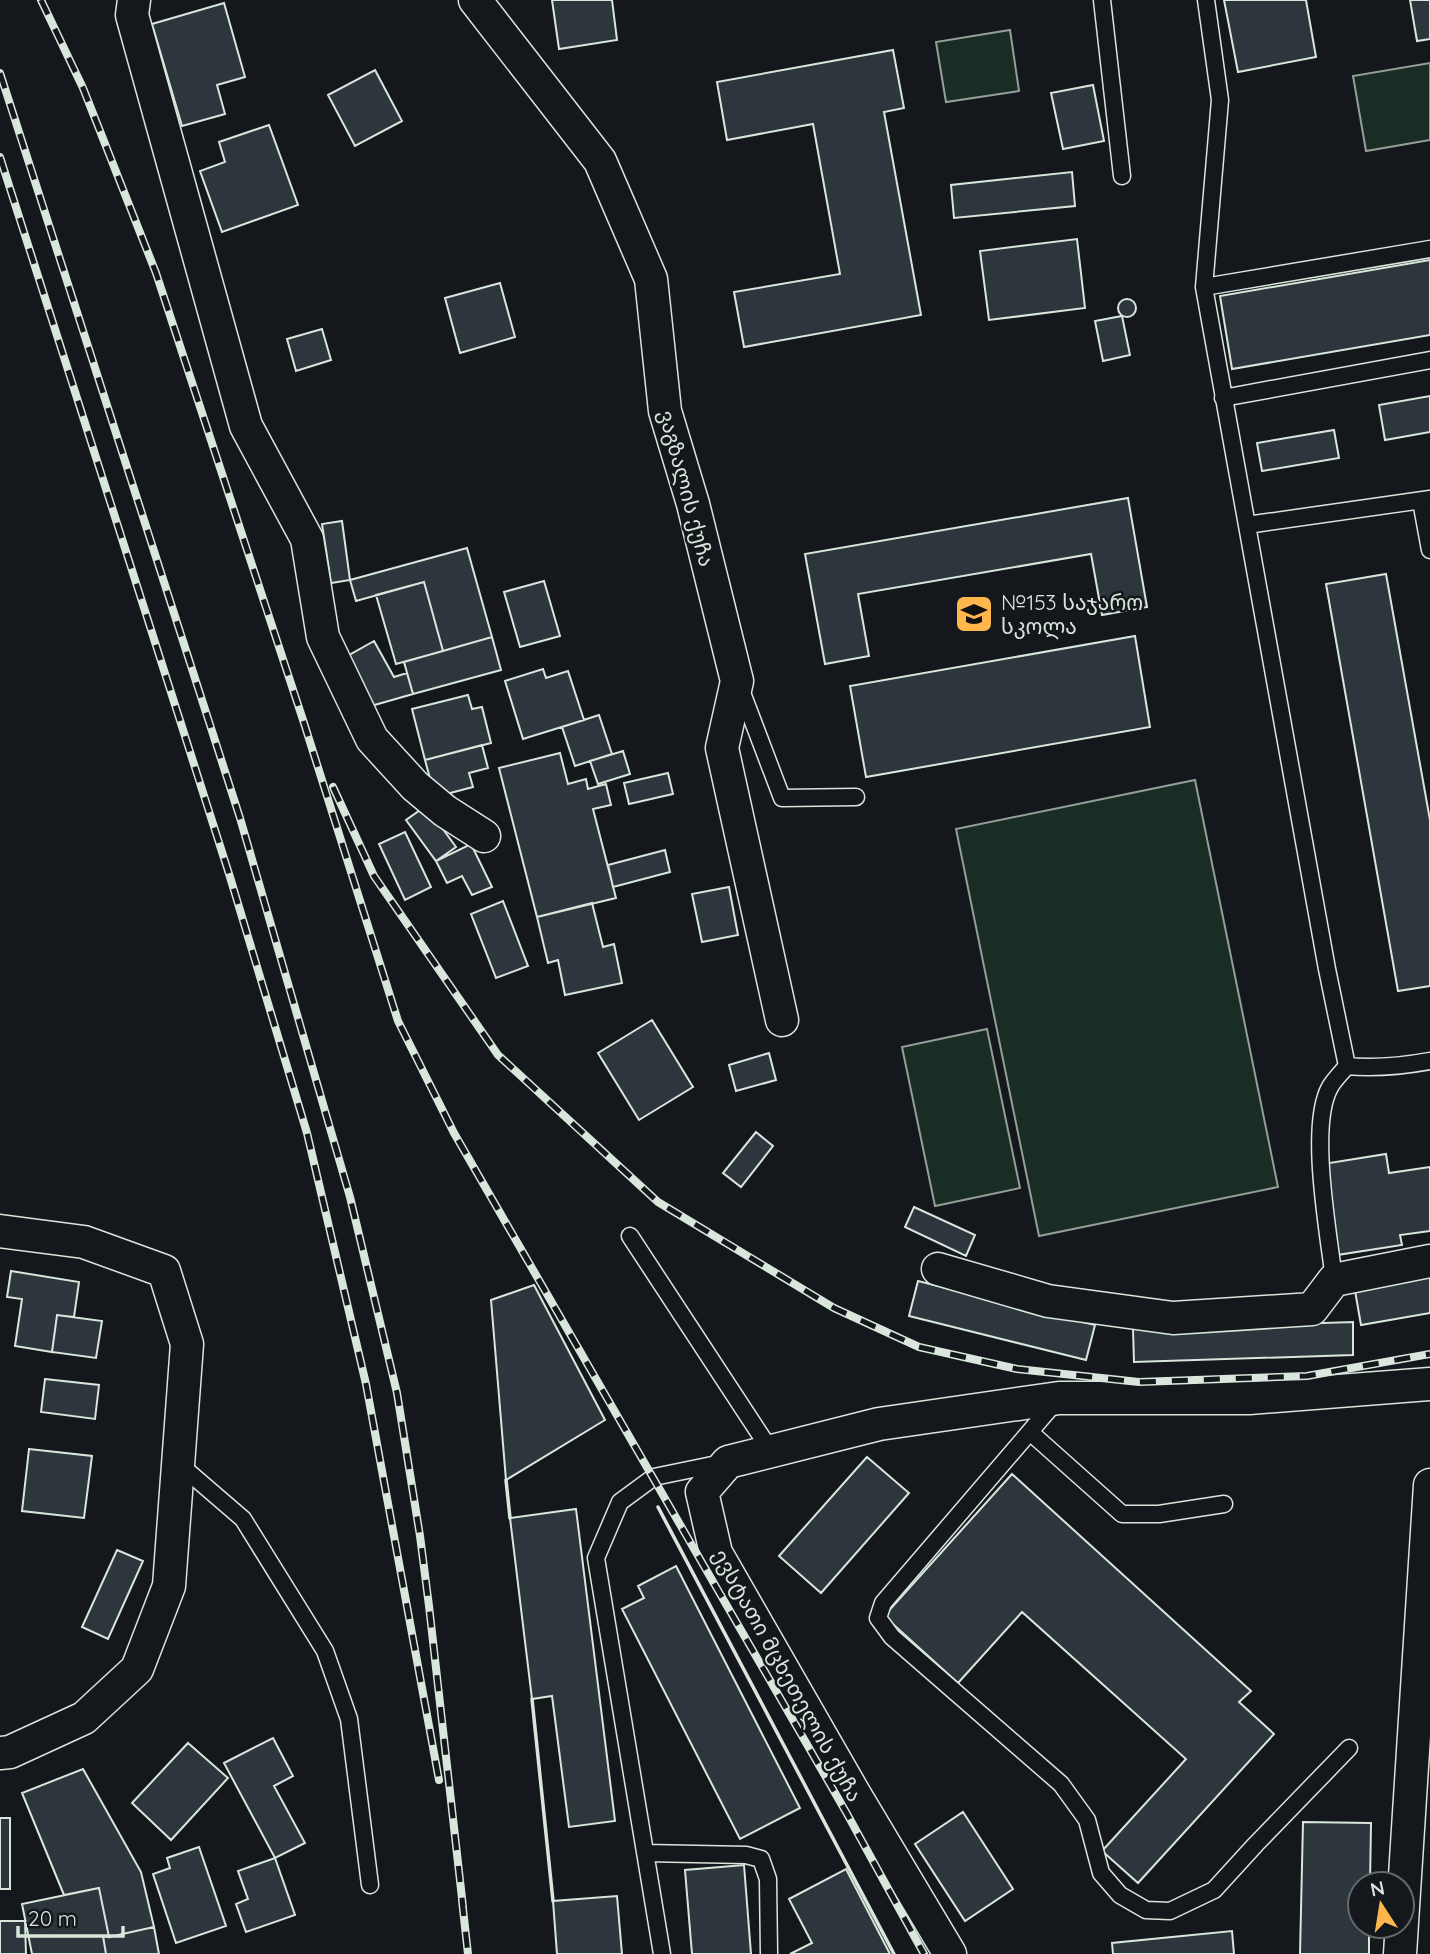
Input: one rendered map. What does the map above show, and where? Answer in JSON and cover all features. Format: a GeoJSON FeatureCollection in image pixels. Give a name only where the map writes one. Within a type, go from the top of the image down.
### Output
{"type":"FeatureCollection","features":[{"type":"Feature","properties":{"kind":"street"},"geometry":{"type":"LineString","coordinates":[[134,0],[132,15],[246,426],[306,539],[323,637],[372,739],[415,786],[445,811],[484,836]]}},
{"type":"Feature","properties":{"kind":"street","name":"ვაგზალის ქუჩა"},"geometry":{"type":"LineString","coordinates":[[475,0],[600,161],[651,279],[665,411],[693,504],[737,681],[722,748],[782,1020]]}},
{"type":"Feature","properties":{"kind":"street"},"geometry":{"type":"LineString","coordinates":[[0,1231],[84,1242],[164,1271],[187,1344],[169,1587],[138,1669],[84,1718],[10,1752],[0,1753]]}},
{"type":"Feature","properties":{"kind":"street"},"geometry":{"type":"LineString","coordinates":[[938,1269],[1048,1301],[1172,1318],[1312,1309],[1334,1280],[1430,1261]]}},
{"type":"Feature","properties":{"kind":"street"},"geometry":{"type":"LineString","coordinates":[[728,1462],[879,1424],[1059,1398],[1249,1398],[1430,1384]]}},
{"type":"Feature","properties":{"kind":"street","name":"ევსტათი მცხეთელის ქუჩა"},"geometry":{"type":"LineString","coordinates":[[728,1462],[702,1492],[716,1553],[950,1954]]}},
{"type":"Feature","properties":{"kind":"street"},"geometry":{"type":"LineString","coordinates":[[1400,1954],[1430,1485]]}},
{"type":"Feature","properties":{"kind":"lane"},"geometry":{"type":"LineString","coordinates":[[1102,0],[1122,176]]}},
{"type":"Feature","properties":{"kind":"lane"},"geometry":{"type":"LineString","coordinates":[[1206,0],[1220,100],[1204,287],[1327,969],[1347,1066]]}},
{"type":"Feature","properties":{"kind":"lane"},"geometry":{"type":"LineString","coordinates":[[1204,287],[1430,249]]}},
{"type":"Feature","properties":{"kind":"lane"},"geometry":{"type":"LineString","coordinates":[[1223,398],[1430,360]]}},
{"type":"Feature","properties":{"kind":"lane"},"geometry":{"type":"LineString","coordinates":[[1247,525],[1425,500],[1430,550]]}},
{"type":"Feature","properties":{"kind":"lane"},"geometry":{"type":"LineString","coordinates":[[737,681],[782,798],[856,797]]}},
{"type":"Feature","properties":{"kind":"lane"},"geometry":{"type":"LineString","coordinates":[[1347,1066],[1402,1066],[1430,1061]]}},
{"type":"Feature","properties":{"kind":"lane"},"geometry":{"type":"LineString","coordinates":[[1334,1280],[1320,1158],[1322,1110],[1329,1088],[1347,1066]]}},
{"type":"Feature","properties":{"kind":"lane"},"geometry":{"type":"LineString","coordinates":[[630,1236],[771,1451]]}},
{"type":"Feature","properties":{"kind":"lane"},"geometry":{"type":"LineString","coordinates":[[1059,1398],[883,1603],[878,1618],[892,1637],[1061,1784],[1087,1820],[1101,1873],[1120,1895],[1146,1910],[1170,1911],[1214,1890],[1349,1748]]}},
{"type":"Feature","properties":{"kind":"lane"},"geometry":{"type":"LineString","coordinates":[[1030,1432],[1122,1514],[1159,1514],[1224,1504]]}},
{"type":"Feature","properties":{"kind":"lane"},"geometry":{"type":"LineString","coordinates":[[663,1954],[596,1558],[620,1503],[654,1477],[728,1462]]}},
{"type":"Feature","properties":{"kind":"lane"},"geometry":{"type":"LineString","coordinates":[[178,1463],[243,1519],[325,1651],[349,1718],[370,1885]]}},
{"type":"Feature","properties":{"kind":"lane"},"geometry":{"type":"LineString","coordinates":[[646,1853],[746,1855],[761,1859],[768,1879],[769,1954]]}},
{"type":"Feature","properties":{"kind":"green space"},"geometry":{"type":"Polygon","coordinates":[[[1010,30],[1019,91],[946,102],[936,42],[1010,30]]]}},
{"type":"Feature","properties":{"kind":"green space"},"geometry":{"type":"Polygon","coordinates":[[[1430,63],[1430,140],[1366,151],[1353,76],[1430,63]]]}},
{"type":"Feature","properties":{"kind":"green space"},"geometry":{"type":"Polygon","coordinates":[[[1195,780],[1278,1187],[1039,1236],[956,829],[1195,780]]]}},
{"type":"Feature","properties":{"kind":"green space"},"geometry":{"type":"Polygon","coordinates":[[[987,1029],[1020,1188],[935,1206],[902,1047],[987,1029]]]}},
{"type":"Feature","properties":{"kind":"building"},"geometry":{"type":"Polygon","coordinates":[[[552,0],[612,0],[617,40],[559,49],[552,0]]]}},
{"type":"Feature","properties":{"kind":"building"},"geometry":{"type":"Polygon","coordinates":[[[1224,0],[1306,0],[1316,57],[1238,72],[1224,0]]]}},
{"type":"Feature","properties":{"kind":"building"},"geometry":{"type":"Polygon","coordinates":[[[1410,0],[1430,0],[1430,39],[1417,41],[1410,0]]]}},
{"type":"Feature","properties":{"kind":"building"},"geometry":{"type":"Polygon","coordinates":[[[224,3],[245,77],[217,85],[225,114],[182,126],[152,24],[224,3]]]}},
{"type":"Feature","properties":{"kind":"building"},"geometry":{"type":"Polygon","coordinates":[[[893,50],[904,108],[884,112],[921,315],[744,347],[734,292],[840,274],[813,124],[727,140],[717,82],[893,50]]]}},
{"type":"Feature","properties":{"kind":"building"},"geometry":{"type":"Polygon","coordinates":[[[375,70],[402,121],[355,146],[328,95],[375,70]]]}},
{"type":"Feature","properties":{"kind":"building"},"geometry":{"type":"Polygon","coordinates":[[[1093,85],[1104,141],[1063,149],[1051,93],[1093,85]]]}},
{"type":"Feature","properties":{"kind":"building"},"geometry":{"type":"Polygon","coordinates":[[[269,125],[298,205],[222,232],[200,171],[225,162],[219,142],[269,125]]]}},
{"type":"Feature","properties":{"kind":"building"},"geometry":{"type":"Polygon","coordinates":[[[1072,172],[1075,206],[954,218],[951,185],[1072,172]]]}},
{"type":"Feature","properties":{"kind":"building"},"geometry":{"type":"Polygon","coordinates":[[[1077,239],[1085,308],[989,320],[980,251],[1077,239]]]}},
{"type":"Feature","properties":{"kind":"building"},"geometry":{"type":"Polygon","coordinates":[[[1430,260],[1430,335],[1232,369],[1220,296],[1430,260]]]}},
{"type":"Feature","properties":{"kind":"building"},"geometry":{"type":"Polygon","coordinates":[[[500,283],[515,337],[460,353],[445,298],[500,283]]]}},
{"type":"Feature","properties":{"kind":"building"},"geometry":{"type":"Polygon","coordinates":[[[1123,299],[1131,299],[1136,308],[1134,315],[1123,317],[1118,312],[1118,304],[1123,299]]]}},
{"type":"Feature","properties":{"kind":"building"},"geometry":{"type":"Polygon","coordinates":[[[1122,316],[1130,355],[1103,361],[1095,321],[1122,316]]]}},
{"type":"Feature","properties":{"kind":"building"},"geometry":{"type":"Polygon","coordinates":[[[322,329],[331,360],[296,371],[287,339],[322,329]]]}},
{"type":"Feature","properties":{"kind":"building"},"geometry":{"type":"Polygon","coordinates":[[[1430,396],[1430,432],[1385,440],[1379,405],[1430,396]]]}},
{"type":"Feature","properties":{"kind":"building"},"geometry":{"type":"Polygon","coordinates":[[[1334,430],[1339,458],[1262,471],[1257,443],[1334,430]]]}},
{"type":"Feature","properties":{"kind":"building"},"geometry":{"type":"Polygon","coordinates":[[[1128,498],[1147,607],[1102,615],[1091,554],[858,594],[869,656],[825,664],[805,554],[1128,498]]]}},
{"type":"Feature","properties":{"kind":"building"},"geometry":{"type":"Polygon","coordinates":[[[342,521],[350,580],[331,583],[322,524],[342,521]]]}},
{"type":"Feature","properties":{"kind":"building"},"geometry":{"type":"Polygon","coordinates":[[[467,548],[492,637],[443,651],[424,582],[356,601],[350,580],[467,548]]]}},
{"type":"Feature","properties":{"kind":"building"},"geometry":{"type":"Polygon","coordinates":[[[1386,574],[1430,820],[1430,986],[1398,991],[1326,584],[1386,574]]]}},
{"type":"Feature","properties":{"kind":"building"},"geometry":{"type":"Polygon","coordinates":[[[544,581],[560,636],[520,647],[504,592],[544,581]]]}},
{"type":"Feature","properties":{"kind":"building"},"geometry":{"type":"Polygon","coordinates":[[[424,582],[443,651],[396,664],[376,595],[424,582]]]}},
{"type":"Feature","properties":{"kind":"building"},"geometry":{"type":"Polygon","coordinates":[[[1135,636],[1150,727],[866,777],[850,686],[1135,636]]]}},
{"type":"Feature","properties":{"kind":"building"},"geometry":{"type":"Polygon","coordinates":[[[492,637],[501,670],[413,694],[404,662],[492,637]]]}},
{"type":"Feature","properties":{"kind":"building"},"geometry":{"type":"Polygon","coordinates":[[[374,641],[394,677],[407,673],[413,694],[371,706],[344,658],[374,641]]]}},
{"type":"Feature","properties":{"kind":"building"},"geometry":{"type":"Polygon","coordinates":[[[543,669],[546,678],[568,671],[584,720],[523,739],[505,681],[543,669]]]}},
{"type":"Feature","properties":{"kind":"building"},"geometry":{"type":"Polygon","coordinates":[[[468,695],[472,709],[482,707],[491,743],[425,760],[412,709],[468,695]]]}},
{"type":"Feature","properties":{"kind":"building"},"geometry":{"type":"Polygon","coordinates":[[[599,715],[612,754],[575,766],[562,727],[599,715]]]}},
{"type":"Feature","properties":{"kind":"building"},"geometry":{"type":"Polygon","coordinates":[[[482,745],[488,768],[469,773],[473,787],[435,797],[425,760],[482,745]]]}},
{"type":"Feature","properties":{"kind":"building"},"geometry":{"type":"Polygon","coordinates":[[[623,751],[630,774],[598,784],[590,761],[623,751]]]}},
{"type":"Feature","properties":{"kind":"building"},"geometry":{"type":"Polygon","coordinates":[[[560,753],[568,784],[586,779],[588,789],[606,784],[611,805],[593,809],[616,898],[537,917],[499,768],[560,753]]]}},
{"type":"Feature","properties":{"kind":"building"},"geometry":{"type":"Polygon","coordinates":[[[668,773],[673,794],[629,804],[624,783],[668,773]]]}},
{"type":"Feature","properties":{"kind":"building"},"geometry":{"type":"Polygon","coordinates":[[[426,806],[456,847],[436,861],[406,820],[426,806]]]}},
{"type":"Feature","properties":{"kind":"building"},"geometry":{"type":"Polygon","coordinates":[[[405,832],[431,887],[405,900],[379,844],[405,832]]]}},
{"type":"Feature","properties":{"kind":"building"},"geometry":{"type":"Polygon","coordinates":[[[471,844],[492,887],[472,895],[462,876],[447,883],[436,861],[471,844]]]}},
{"type":"Feature","properties":{"kind":"building"},"geometry":{"type":"Polygon","coordinates":[[[665,850],[670,872],[613,887],[608,865],[665,850]]]}},
{"type":"Feature","properties":{"kind":"building"},"geometry":{"type":"Polygon","coordinates":[[[729,887],[738,935],[702,942],[692,894],[729,887]]]}},
{"type":"Feature","properties":{"kind":"building"},"geometry":{"type":"Polygon","coordinates":[[[503,901],[528,966],[496,978],[471,914],[503,901]]]}},
{"type":"Feature","properties":{"kind":"building"},"geometry":{"type":"Polygon","coordinates":[[[592,903],[603,947],[614,944],[622,983],[565,995],[558,960],[548,963],[537,917],[592,903]]]}},
{"type":"Feature","properties":{"kind":"building"},"geometry":{"type":"Polygon","coordinates":[[[652,1020],[693,1087],[639,1120],[598,1053],[652,1020]]]}},
{"type":"Feature","properties":{"kind":"building"},"geometry":{"type":"Polygon","coordinates":[[[769,1053],[776,1080],[736,1091],[729,1065],[769,1053]]]}},
{"type":"Feature","properties":{"kind":"building"},"geometry":{"type":"Polygon","coordinates":[[[756,1132],[773,1146],[741,1187],[723,1173],[756,1132]]]}},
{"type":"Feature","properties":{"kind":"building"},"geometry":{"type":"Polygon","coordinates":[[[1386,1154],[1389,1173],[1430,1167],[1430,1231],[1400,1235],[1402,1245],[1337,1255],[1323,1164],[1386,1154]]]}},
{"type":"Feature","properties":{"kind":"building"},"geometry":{"type":"Polygon","coordinates":[[[914,1207],[975,1235],[966,1256],[905,1227],[914,1207]]]}},
{"type":"Feature","properties":{"kind":"building"},"geometry":{"type":"Polygon","coordinates":[[[11,1271],[79,1282],[74,1317],[57,1315],[52,1352],[15,1346],[22,1299],[7,1297],[11,1271]]]}},
{"type":"Feature","properties":{"kind":"building"},"geometry":{"type":"Polygon","coordinates":[[[1430,1272],[1430,1313],[1361,1325],[1354,1285],[1430,1272]]]}},
{"type":"Feature","properties":{"kind":"building"},"geometry":{"type":"Polygon","coordinates":[[[918,1281],[1095,1325],[1086,1360],[909,1316],[918,1281]]]}},
{"type":"Feature","properties":{"kind":"building"},"geometry":{"type":"Polygon","coordinates":[[[534,1285],[605,1420],[506,1480],[491,1300],[534,1285]]]}},
{"type":"Feature","properties":{"kind":"building"},"geometry":{"type":"Polygon","coordinates":[[[57,1315],[102,1321],[96,1358],[52,1352],[57,1315]]]}},
{"type":"Feature","properties":{"kind":"building"},"geometry":{"type":"Polygon","coordinates":[[[1353,1322],[1353,1355],[1134,1362],[1133,1329],[1353,1322]]]}},
{"type":"Feature","properties":{"kind":"building"},"geometry":{"type":"Polygon","coordinates":[[[45,1379],[99,1385],[95,1419],[41,1412],[45,1379]]]}},
{"type":"Feature","properties":{"kind":"building"},"geometry":{"type":"Polygon","coordinates":[[[29,1449],[92,1456],[84,1518],[22,1511],[29,1449]]]}},
{"type":"Feature","properties":{"kind":"building"},"geometry":{"type":"Polygon","coordinates":[[[867,1457],[909,1493],[821,1593],[779,1556],[867,1457]]]}},
{"type":"Feature","properties":{"kind":"building"},"geometry":{"type":"Polygon","coordinates":[[[1012,1474],[1251,1691],[1239,1702],[1274,1734],[1138,1883],[1102,1851],[1186,1759],[1022,1612],[958,1683],[884,1616],[1012,1474]]]}},
{"type":"Feature","properties":{"kind":"building"},"geometry":{"type":"Polygon","coordinates":[[[576,1509],[615,1821],[569,1827],[552,1696],[532,1699],[510,1518],[576,1509]]]}},
{"type":"Feature","properties":{"kind":"building"},"geometry":{"type":"Polygon","coordinates":[[[117,1550],[143,1561],[108,1639],[82,1627],[117,1550]]]}},
{"type":"Feature","properties":{"kind":"building"},"geometry":{"type":"Polygon","coordinates":[[[676,1566],[800,1808],[740,1839],[622,1609],[644,1598],[638,1586],[676,1566]]]}},
{"type":"Feature","properties":{"kind":"building"},"geometry":{"type":"Polygon","coordinates":[[[273,1738],[293,1776],[274,1786],[305,1843],[275,1858],[224,1763],[273,1738]]]}},
{"type":"Feature","properties":{"kind":"building"},"geometry":{"type":"Polygon","coordinates":[[[188,1743],[228,1778],[171,1840],[132,1803],[188,1743]]]}},
{"type":"Feature","properties":{"kind":"building"},"geometry":{"type":"Polygon","coordinates":[[[83,1769],[141,1872],[154,1927],[109,1937],[99,1888],[64,1895],[22,1793],[83,1769]]]}},
{"type":"Feature","properties":{"kind":"building"},"geometry":{"type":"Polygon","coordinates":[[[963,1812],[1013,1889],[965,1921],[915,1844],[963,1812]]]}},
{"type":"Feature","properties":{"kind":"building"},"geometry":{"type":"Polygon","coordinates":[[[0,1818],[10,1818],[10,1889],[0,1889],[0,1818]]]}},
{"type":"Feature","properties":{"kind":"building"},"geometry":{"type":"Polygon","coordinates":[[[1303,1822],[1371,1823],[1370,1870],[1346,1870],[1346,1940],[1369,1940],[1369,1954],[1300,1954],[1303,1822]]]}},
{"type":"Feature","properties":{"kind":"building"},"geometry":{"type":"Polygon","coordinates":[[[199,1847],[226,1926],[176,1943],[153,1874],[170,1868],[167,1858],[199,1847]]]}},
{"type":"Feature","properties":{"kind":"building"},"geometry":{"type":"Polygon","coordinates":[[[275,1858],[295,1915],[246,1932],[236,1904],[248,1899],[238,1871],[275,1858]]]}},
{"type":"Feature","properties":{"kind":"building"},"geometry":{"type":"Polygon","coordinates":[[[744,1865],[751,1954],[692,1954],[685,1870],[744,1865]]]}},
{"type":"Feature","properties":{"kind":"building"},"geometry":{"type":"Polygon","coordinates":[[[846,1869],[890,1954],[790,1954],[812,1943],[789,1899],[846,1869]]]}},
{"type":"Feature","properties":{"kind":"building"},"geometry":{"type":"Polygon","coordinates":[[[99,1888],[109,1937],[103,1936],[106,1954],[32,1954],[22,1904],[99,1888]]]}},
{"type":"Feature","properties":{"kind":"building"},"geometry":{"type":"Polygon","coordinates":[[[617,1896],[622,1954],[557,1954],[553,1901],[617,1896]]]}},
{"type":"Feature","properties":{"kind":"building"},"geometry":{"type":"Polygon","coordinates":[[[0,1921],[25,1921],[26,1954],[0,1954],[0,1921]]]}},
{"type":"Feature","properties":{"kind":"building"},"geometry":{"type":"Polygon","coordinates":[[[154,1927],[159,1954],[106,1954],[103,1936],[154,1927]]]}},
{"type":"Feature","properties":{"kind":"building"},"geometry":{"type":"Polygon","coordinates":[[[1232,1931],[1234,1954],[1113,1954],[1112,1943],[1232,1931]]]}},
{"type":"Feature","properties":{"kind":"railway"},"geometry":{"type":"LineString","coordinates":[[41,0],[83,88],[156,273],[304,723],[398,1021],[454,1133],[846,1812],[924,1954]]}},
{"type":"Feature","properties":{"kind":"railway"},"geometry":{"type":"LineString","coordinates":[[0,73],[240,818],[350,1197],[397,1393],[420,1536],[463,1907]]}},
{"type":"Feature","properties":{"kind":"railway"},"geometry":{"type":"LineString","coordinates":[[0,157],[230,877],[307,1133],[366,1384],[439,1780]]}},
{"type":"Feature","properties":{"kind":"railway"},"geometry":{"type":"LineString","coordinates":[[333,787],[374,876],[498,1055],[658,1202],[834,1308],[919,1347],[1017,1369],[1139,1382],[1307,1376],[1430,1354]]}},
{"type":"Feature","properties":{"kind":"railway"},"geometry":{"type":"LineString","coordinates":[[462,1900],[468,1954]]}},
{"type":"Feature","properties":{"kind":"wall"},"geometry":{"type":"LineString","coordinates":[[506,1480],[510,1518]]}},
{"type":"Feature","properties":{"kind":"wall"},"geometry":{"type":"LineString","coordinates":[[658,1507],[894,1954]]}},
{"type":"Feature","properties":{"kind":"wall"},"geometry":{"type":"LineString","coordinates":[[532,1699],[553,1901]]}},
{"type":"Feature","properties":{"kind":"place","name":"№153 საჯარო სკოლა"},"geometry":{"type":"Point","coordinates":[974,614]}}]}
